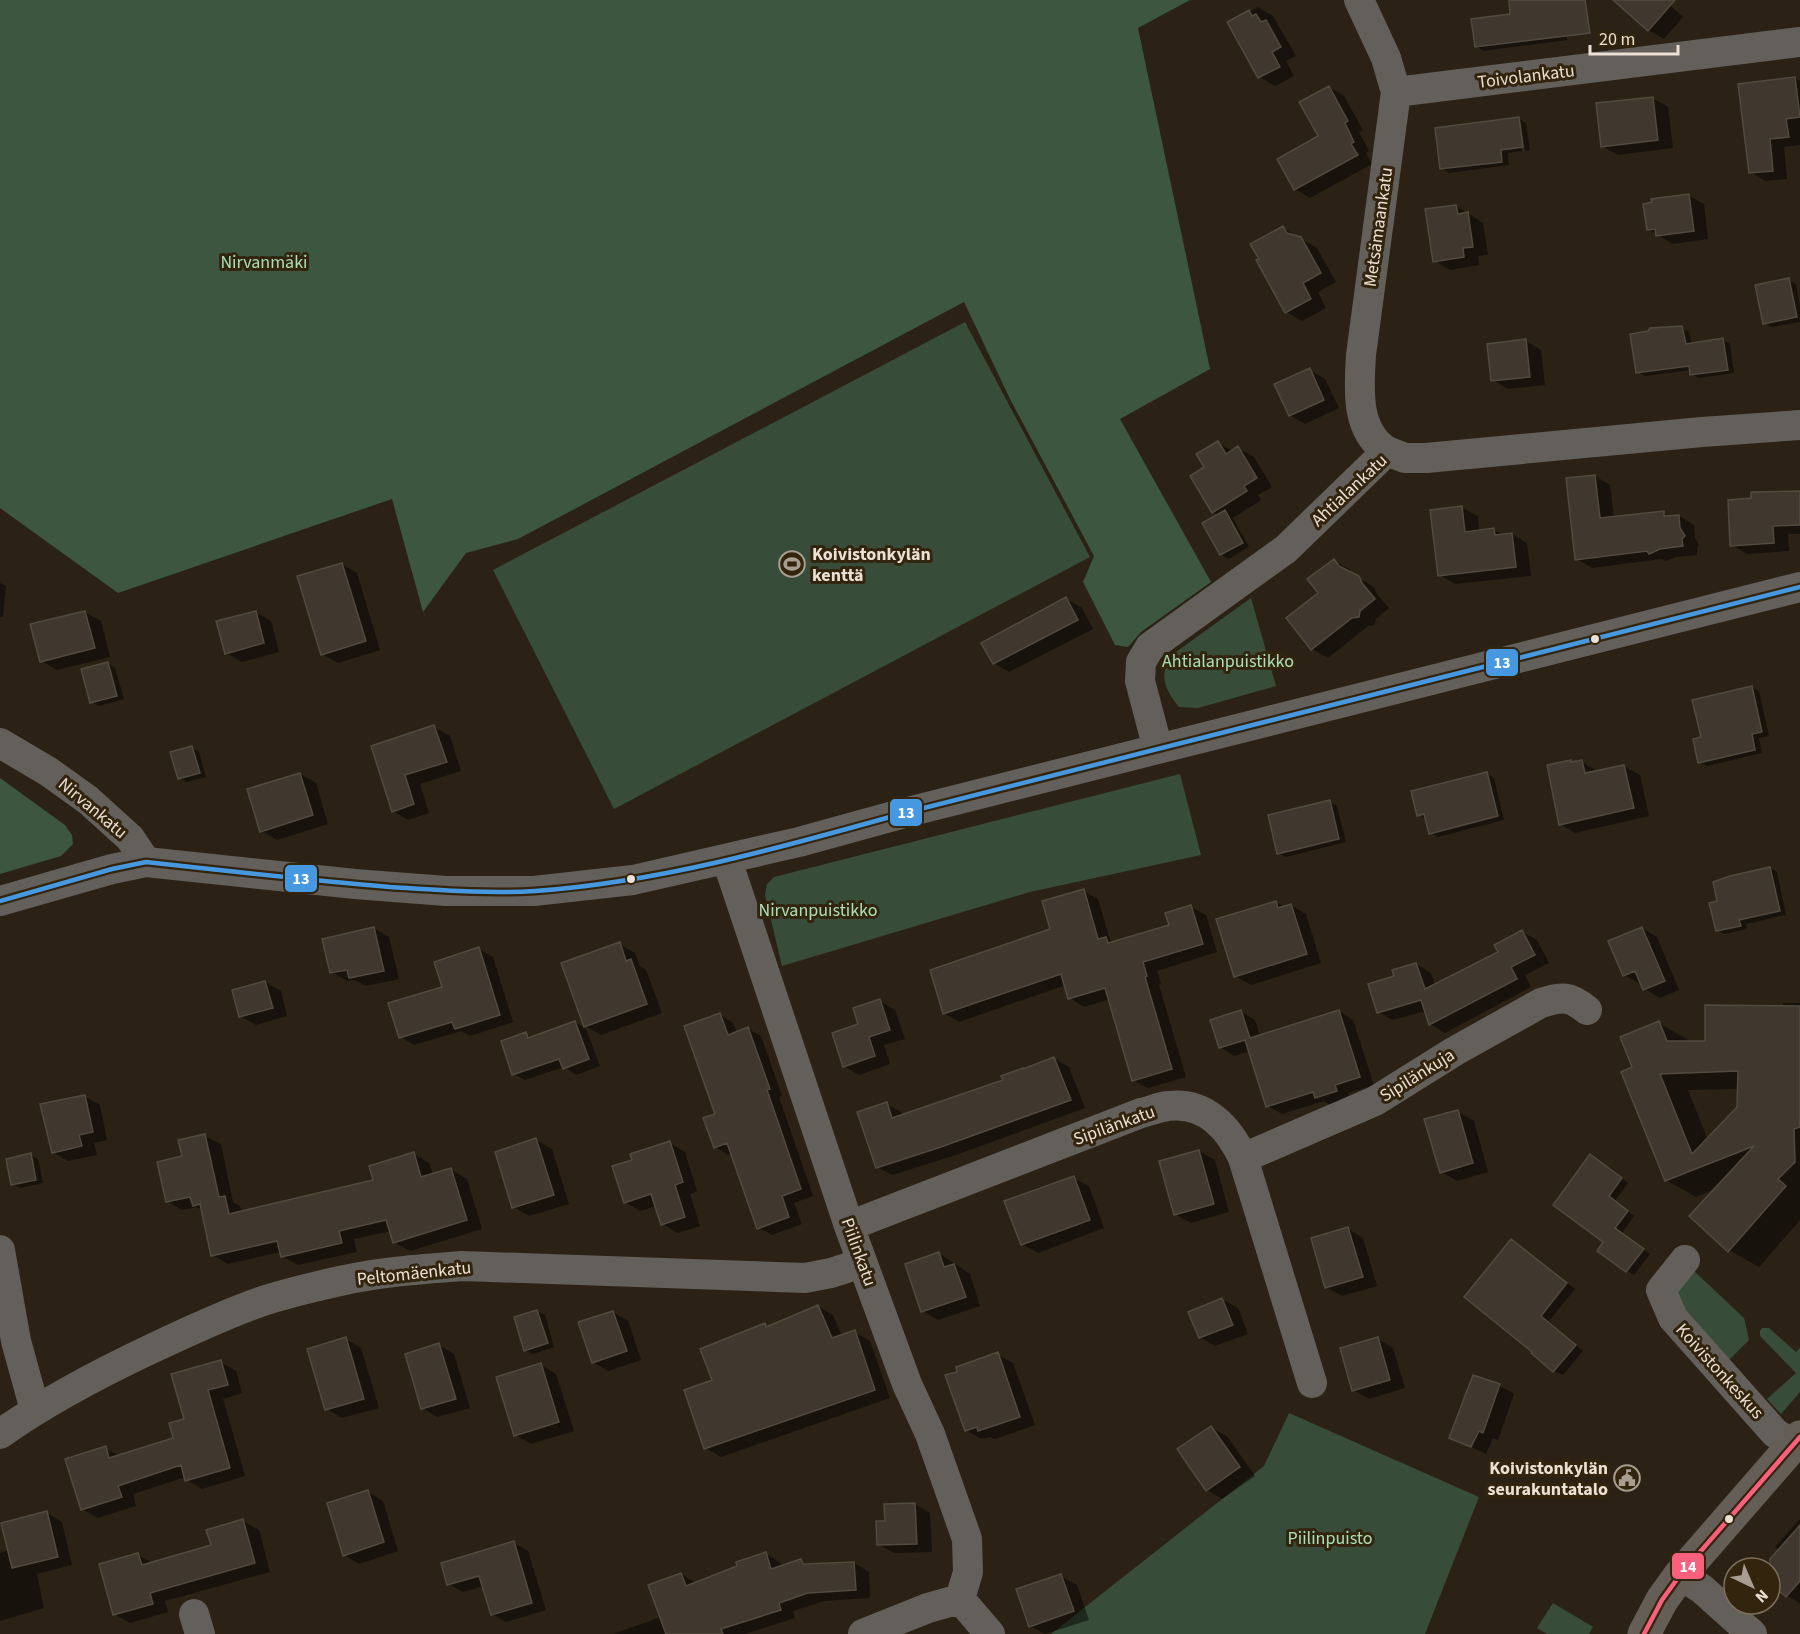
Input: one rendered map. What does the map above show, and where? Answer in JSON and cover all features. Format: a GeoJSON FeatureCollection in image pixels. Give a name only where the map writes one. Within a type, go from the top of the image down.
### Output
{"type":"FeatureCollection","features":[{"type":"Feature","properties":{"kind":"main road"},"geometry":{"type":"LineString","coordinates":[[1644,1634],[1662,1600],[1680,1575],[1797,1441]]}},
{"type":"Feature","properties":{"kind":"street","name":"Metsämaankatu"},"geometry":{"type":"LineString","coordinates":[[1359,0],[1386,58],[1396,92],[1361,355],[1359,395],[1368,432],[1378,445],[1387,451]]}},
{"type":"Feature","properties":{"kind":"street","name":"Toivolankatu"},"geometry":{"type":"LineString","coordinates":[[1396,92],[1800,42]]}},
{"type":"Feature","properties":{"kind":"street","name":"Ahtialankatu"},"geometry":{"type":"LineString","coordinates":[[1158,749],[1140,681],[1141,662],[1150,647],[1286,549],[1387,451],[1405,458],[1426,458],[1800,425]]}},
{"type":"Feature","properties":{"kind":"street"},"geometry":{"type":"LineString","coordinates":[[0,901],[112,869],[146,862],[446,891],[534,891],[633,880],[727,860],[1800,587]]}},
{"type":"Feature","properties":{"kind":"street","name":"Nirvankatu"},"geometry":{"type":"LineString","coordinates":[[0,743],[49,772],[88,800],[130,838],[146,862]]}},
{"type":"Feature","properties":{"kind":"street","name":"Piilinkatu"},"geometry":{"type":"LineString","coordinates":[[727,860],[862,1263],[908,1384],[930,1434],[967,1539],[968,1572],[960,1599]]}},
{"type":"Feature","properties":{"kind":"street","name":"Sipilänkuja"},"geometry":{"type":"LineString","coordinates":[[1243,1158],[1375,1101],[1455,1051],[1541,1003],[1556,998],[1568,998],[1578,1002],[1587,1010]]}},
{"type":"Feature","properties":{"kind":"street","name":"Sipilänkatu"},"geometry":{"type":"LineString","coordinates":[[849,1226],[1141,1113],[1168,1106],[1184,1106],[1205,1111],[1231,1135],[1243,1158],[1312,1383]]}},
{"type":"Feature","properties":{"kind":"street"},"geometry":{"type":"LineString","coordinates":[[0,1250],[16,1341],[35,1410]]}},
{"type":"Feature","properties":{"kind":"street","name":"Koivistonkeskus"},"geometry":{"type":"LineString","coordinates":[[1685,1260],[1661,1290],[1673,1318],[1775,1433],[1797,1441]]}},
{"type":"Feature","properties":{"kind":"street","name":"Peltomäenkatu"},"geometry":{"type":"LineString","coordinates":[[0,1434],[35,1410],[120,1362],[193,1329],[260,1302],[342,1280],[417,1269],[462,1266],[806,1278],[862,1263]]}},
{"type":"Feature","properties":{"kind":"street"},"geometry":{"type":"LineString","coordinates":[[1680,1575],[1702,1589],[1752,1634]]}},
{"type":"Feature","properties":{"kind":"street"},"geometry":{"type":"LineString","coordinates":[[863,1634],[928,1608],[960,1599],[990,1634]]}},
{"type":"Feature","properties":{"kind":"green space","name":"Nirvanmäki"},"geometry":{"type":"Polygon","coordinates":[[[0,0],[1190,0],[1138,28],[1210,369],[1120,419],[1211,582],[1141,632],[1128,647],[1115,645],[1083,582],[1094,556],[1011,401],[964,302],[518,539],[466,553],[423,612],[392,499],[118,593],[0,508],[0,0]]]}},
{"type":"Feature","properties":{"kind":"green space","name":"Koivistonkylän kenttä"},"geometry":{"type":"Polygon","coordinates":[[[965,322],[1090,557],[614,809],[493,570],[965,322]]]}},
{"type":"Feature","properties":{"kind":"green space","name":"Ahtialanpuistikko"},"geometry":{"type":"Polygon","coordinates":[[[1251,598],[1276,686],[1198,708],[1179,707],[1170,694],[1164,675],[1173,654],[1251,598]]]}},
{"type":"Feature","properties":{"kind":"green space","name":"Nirvanpuistikko"},"geometry":{"type":"Polygon","coordinates":[[[1180,774],[1201,855],[1030,892],[782,966],[765,895],[767,884],[774,877],[1180,774]]]}},
{"type":"Feature","properties":{"kind":"green space"},"geometry":{"type":"Polygon","coordinates":[[[0,778],[65,825],[72,835],[73,844],[61,856],[0,874],[0,778]]]}},
{"type":"Feature","properties":{"kind":"green space"},"geometry":{"type":"Polygon","coordinates":[[[1692,1269],[1744,1318],[1749,1340],[1728,1361],[1675,1304],[1679,1283],[1692,1269]]]}},
{"type":"Feature","properties":{"kind":"green space"},"geometry":{"type":"Polygon","coordinates":[[[1762,1328],[1769,1328],[1796,1352],[1800,1348],[1800,1392],[1781,1414],[1767,1399],[1796,1373],[1760,1336],[1762,1328]]]}},
{"type":"Feature","properties":{"kind":"green space","name":"Piilinpuisto"},"geometry":{"type":"Polygon","coordinates":[[[1289,1413],[1479,1497],[1425,1634],[1051,1634],[1264,1466],[1289,1413]]]}},
{"type":"Feature","properties":{"kind":"green space"},"geometry":{"type":"Polygon","coordinates":[[[1553,1603],[1593,1627],[1589,1634],[1547,1634],[1537,1628],[1553,1603]]]}},
{"type":"Feature","properties":{"kind":"building"},"geometry":{"type":"Polygon","coordinates":[[[1509,0],[1585,0],[1590,33],[1475,47],[1471,19],[1510,14],[1509,0]]]}},
{"type":"Feature","properties":{"kind":"building"},"geometry":{"type":"Polygon","coordinates":[[[1613,0],[1675,0],[1648,31],[1613,0]]]}},
{"type":"Feature","properties":{"kind":"building"},"geometry":{"type":"Polygon","coordinates":[[[1249,10],[1252,16],[1256,14],[1261,22],[1266,20],[1281,47],[1272,52],[1280,67],[1258,78],[1227,22],[1249,10]]]}},
{"type":"Feature","properties":{"kind":"building"},"geometry":{"type":"Polygon","coordinates":[[[1795,77],[1800,117],[1786,119],[1789,137],[1770,139],[1773,171],[1749,173],[1738,84],[1795,77]]]}},
{"type":"Feature","properties":{"kind":"building"},"geometry":{"type":"Polygon","coordinates":[[[1329,86],[1348,121],[1345,123],[1354,142],[1351,144],[1358,155],[1294,190],[1277,159],[1318,136],[1299,102],[1329,86]]]}},
{"type":"Feature","properties":{"kind":"building"},"geometry":{"type":"Polygon","coordinates":[[[1653,97],[1658,140],[1601,147],[1596,103],[1653,97]]]}},
{"type":"Feature","properties":{"kind":"building"},"geometry":{"type":"Polygon","coordinates":[[[1519,117],[1523,147],[1501,150],[1502,162],[1440,169],[1435,128],[1519,117]]]}},
{"type":"Feature","properties":{"kind":"building"},"geometry":{"type":"Polygon","coordinates":[[[1689,194],[1694,231],[1656,236],[1655,229],[1647,230],[1643,204],[1652,202],[1651,199],[1689,194]]]}},
{"type":"Feature","properties":{"kind":"building"},"geometry":{"type":"Polygon","coordinates":[[[1456,205],[1458,214],[1468,212],[1473,247],[1463,248],[1464,257],[1433,262],[1425,209],[1456,205]]]}},
{"type":"Feature","properties":{"kind":"building"},"geometry":{"type":"Polygon","coordinates":[[[1283,226],[1287,233],[1301,237],[1321,273],[1303,283],[1311,299],[1285,313],[1256,260],[1259,259],[1250,244],[1283,226]]]}},
{"type":"Feature","properties":{"kind":"building"},"geometry":{"type":"Polygon","coordinates":[[[1789,278],[1797,317],[1763,324],[1755,285],[1789,278]]]}},
{"type":"Feature","properties":{"kind":"building"},"geometry":{"type":"Polygon","coordinates":[[[1682,326],[1686,344],[1723,338],[1728,370],[1690,375],[1689,366],[1636,373],[1630,334],[1648,331],[1650,328],[1682,326]]]}},
{"type":"Feature","properties":{"kind":"building"},"geometry":{"type":"Polygon","coordinates":[[[1526,339],[1530,377],[1491,381],[1487,344],[1526,339]]]}},
{"type":"Feature","properties":{"kind":"building"},"geometry":{"type":"Polygon","coordinates":[[[1310,368],[1324,400],[1289,416],[1274,384],[1310,368]]]}},
{"type":"Feature","properties":{"kind":"building"},"geometry":{"type":"Polygon","coordinates":[[[1218,441],[1226,454],[1238,446],[1257,478],[1244,486],[1247,491],[1212,513],[1190,476],[1204,467],[1196,454],[1218,441]]]}},
{"type":"Feature","properties":{"kind":"building"},"geometry":{"type":"Polygon","coordinates":[[[1595,475],[1600,518],[1664,511],[1664,516],[1679,515],[1680,528],[1685,536],[1682,539],[1683,546],[1660,549],[1649,554],[1647,551],[1575,560],[1566,478],[1595,475]]]}},
{"type":"Feature","properties":{"kind":"building"},"geometry":{"type":"Polygon","coordinates":[[[1800,491],[1800,525],[1773,526],[1774,543],[1730,546],[1728,500],[1751,498],[1751,492],[1800,491]]]}},
{"type":"Feature","properties":{"kind":"building"},"geometry":{"type":"Polygon","coordinates":[[[1462,506],[1465,532],[1494,528],[1495,535],[1512,533],[1516,567],[1438,576],[1430,510],[1462,506]]]}},
{"type":"Feature","properties":{"kind":"building"},"geometry":{"type":"Polygon","coordinates":[[[1225,510],[1243,543],[1220,555],[1202,523],[1225,510]]]}},
{"type":"Feature","properties":{"kind":"building"},"geometry":{"type":"Polygon","coordinates":[[[1334,559],[1339,566],[1359,576],[1375,599],[1360,611],[1359,617],[1352,618],[1311,650],[1286,618],[1318,593],[1307,579],[1334,559]]]}},
{"type":"Feature","properties":{"kind":"building"},"geometry":{"type":"Polygon","coordinates":[[[342,563],[366,641],[321,655],[297,576],[342,563]]]}},
{"type":"Feature","properties":{"kind":"building"},"geometry":{"type":"Polygon","coordinates":[[[1066,597],[1078,620],[993,664],[981,643],[1066,597]]]}},
{"type":"Feature","properties":{"kind":"building"},"geometry":{"type":"Polygon","coordinates":[[[85,611],[95,648],[40,662],[30,624],[85,611]]]}},
{"type":"Feature","properties":{"kind":"building"},"geometry":{"type":"Polygon","coordinates":[[[256,611],[264,643],[225,654],[216,621],[256,611]]]}},
{"type":"Feature","properties":{"kind":"building"},"geometry":{"type":"Polygon","coordinates":[[[108,662],[117,696],[90,703],[81,669],[108,662]]]}},
{"type":"Feature","properties":{"kind":"building"},"geometry":{"type":"Polygon","coordinates":[[[1752,686],[1762,732],[1752,734],[1755,750],[1698,763],[1693,739],[1701,737],[1692,700],[1752,686]]]}},
{"type":"Feature","properties":{"kind":"building"},"geometry":{"type":"Polygon","coordinates":[[[434,725],[447,762],[405,775],[414,804],[392,812],[371,746],[434,725]]]}},
{"type":"Feature","properties":{"kind":"building"},"geometry":{"type":"Polygon","coordinates":[[[192,746],[200,773],[178,779],[170,752],[192,746]]]}},
{"type":"Feature","properties":{"kind":"building"},"geometry":{"type":"Polygon","coordinates":[[[1571,760],[1571,762],[1582,760],[1585,773],[1624,765],[1634,808],[1559,825],[1547,765],[1571,760]]]}},
{"type":"Feature","properties":{"kind":"building"},"geometry":{"type":"Polygon","coordinates":[[[1487,772],[1498,816],[1429,834],[1424,814],[1417,816],[1411,791],[1487,772]]]}},
{"type":"Feature","properties":{"kind":"building"},"geometry":{"type":"Polygon","coordinates":[[[300,773],[313,815],[260,832],[247,789],[300,773]]]}},
{"type":"Feature","properties":{"kind":"building"},"geometry":{"type":"Polygon","coordinates":[[[1330,800],[1339,839],[1277,854],[1268,815],[1330,800]]]}},
{"type":"Feature","properties":{"kind":"building"},"geometry":{"type":"Polygon","coordinates":[[[1770,867],[1780,911],[1739,920],[1741,926],[1716,931],[1709,903],[1717,901],[1713,882],[1770,867]]]}},
{"type":"Feature","properties":{"kind":"building"},"geometry":{"type":"Polygon","coordinates":[[[1084,889],[1098,939],[1106,937],[1108,943],[1169,925],[1165,913],[1191,905],[1203,944],[1143,962],[1147,976],[1145,977],[1172,1069],[1132,1081],[1105,988],[1068,999],[1061,974],[943,1014],[930,970],[1050,929],[1042,901],[1084,889]]]}},
{"type":"Feature","properties":{"kind":"building"},"geometry":{"type":"Polygon","coordinates":[[[1276,901],[1278,908],[1291,904],[1307,954],[1234,977],[1216,919],[1276,901]]]}},
{"type":"Feature","properties":{"kind":"building"},"geometry":{"type":"Polygon","coordinates":[[[374,927],[384,971],[349,978],[347,970],[330,973],[322,939],[374,927]]]}},
{"type":"Feature","properties":{"kind":"building"},"geometry":{"type":"Polygon","coordinates":[[[1642,927],[1665,981],[1643,990],[1635,971],[1623,976],[1608,941],[1642,927]]]}},
{"type":"Feature","properties":{"kind":"building"},"geometry":{"type":"Polygon","coordinates":[[[1522,930],[1535,955],[1511,967],[1517,979],[1429,1025],[1421,1000],[1377,1013],[1368,984],[1394,976],[1392,970],[1416,963],[1425,989],[1498,952],[1494,945],[1522,930]]]}},
{"type":"Feature","properties":{"kind":"building"},"geometry":{"type":"Polygon","coordinates":[[[620,942],[626,961],[631,959],[647,1004],[584,1027],[561,963],[620,942]]]}},
{"type":"Feature","properties":{"kind":"building"},"geometry":{"type":"Polygon","coordinates":[[[479,947],[500,1015],[455,1029],[452,1022],[399,1038],[388,1003],[442,987],[434,962],[479,947]]]}},
{"type":"Feature","properties":{"kind":"building"},"geometry":{"type":"Polygon","coordinates":[[[265,981],[273,1008],[239,1017],[232,990],[265,981]]]}},
{"type":"Feature","properties":{"kind":"building"},"geometry":{"type":"Polygon","coordinates":[[[880,999],[890,1030],[869,1037],[875,1056],[843,1067],[832,1033],[858,1024],[853,1008],[880,999]]]}},
{"type":"Feature","properties":{"kind":"building"},"geometry":{"type":"Polygon","coordinates":[[[1705,1005],[1800,1006],[1800,1127],[1794,1129],[1795,1162],[1778,1179],[1786,1186],[1728,1252],[1689,1216],[1754,1146],[1665,1181],[1621,1072],[1632,1067],[1620,1037],[1659,1021],[1667,1041],[1705,1041],[1705,1005]],[[1738,1071],[1660,1074],[1692,1154],[1737,1107],[1738,1071]]]}},
{"type":"Feature","properties":{"kind":"building"},"geometry":{"type":"Polygon","coordinates":[[[1241,1010],[1250,1038],[1339,1010],[1360,1077],[1335,1085],[1337,1091],[1315,1098],[1313,1092],[1266,1107],[1245,1040],[1219,1048],[1210,1020],[1241,1010]]]}},
{"type":"Feature","properties":{"kind":"building"},"geometry":{"type":"Polygon","coordinates":[[[720,1013],[728,1035],[748,1027],[801,1189],[782,1196],[789,1217],[757,1229],[727,1143],[714,1148],[703,1118],[715,1114],[684,1026],[720,1013]]]}},
{"type":"Feature","properties":{"kind":"building"},"geometry":{"type":"Polygon","coordinates":[[[575,1021],[589,1059],[563,1069],[559,1059],[512,1075],[501,1041],[526,1032],[528,1038],[575,1021]]]}},
{"type":"Feature","properties":{"kind":"building"},"geometry":{"type":"Polygon","coordinates":[[[1054,1057],[1071,1100],[876,1168],[857,1112],[887,1102],[892,1118],[1003,1080],[1001,1076],[1054,1057]]]}},
{"type":"Feature","properties":{"kind":"building"},"geometry":{"type":"Polygon","coordinates":[[[85,1095],[93,1132],[79,1135],[82,1146],[52,1153],[40,1104],[85,1095]]]}},
{"type":"Feature","properties":{"kind":"building"},"geometry":{"type":"Polygon","coordinates":[[[1458,1110],[1473,1163],[1440,1173],[1424,1119],[1458,1110]]]}},
{"type":"Feature","properties":{"kind":"building"},"geometry":{"type":"Polygon","coordinates":[[[205,1134],[219,1197],[225,1196],[229,1214],[373,1180],[369,1166],[414,1152],[421,1177],[451,1168],[467,1220],[393,1243],[386,1220],[339,1231],[342,1243],[281,1257],[277,1241],[211,1256],[200,1204],[193,1206],[190,1197],[166,1202],[157,1162],[182,1156],[178,1140],[205,1134]]]}},
{"type":"Feature","properties":{"kind":"building"},"geometry":{"type":"Polygon","coordinates":[[[536,1138],[554,1195],[512,1208],[495,1152],[536,1138]]]}},
{"type":"Feature","properties":{"kind":"building"},"geometry":{"type":"Polygon","coordinates":[[[670,1141],[683,1182],[675,1185],[685,1217],[661,1225],[651,1194],[624,1203],[612,1166],[632,1160],[630,1154],[670,1141]]]}},
{"type":"Feature","properties":{"kind":"building"},"geometry":{"type":"Polygon","coordinates":[[[1199,1150],[1214,1204],[1174,1215],[1159,1161],[1199,1150]]]}},
{"type":"Feature","properties":{"kind":"building"},"geometry":{"type":"Polygon","coordinates":[[[31,1153],[36,1180],[11,1185],[6,1159],[31,1153]]]}},
{"type":"Feature","properties":{"kind":"building"},"geometry":{"type":"Polygon","coordinates":[[[1590,1154],[1622,1178],[1609,1196],[1628,1211],[1615,1228],[1644,1249],[1626,1272],[1597,1251],[1603,1242],[1553,1205],[1590,1154]]]}},
{"type":"Feature","properties":{"kind":"building"},"geometry":{"type":"Polygon","coordinates":[[[1074,1176],[1090,1220],[1021,1245],[1004,1201],[1074,1176]]]}},
{"type":"Feature","properties":{"kind":"building"},"geometry":{"type":"Polygon","coordinates":[[[1348,1227],[1363,1277],[1325,1288],[1311,1238],[1348,1227]]]}},
{"type":"Feature","properties":{"kind":"building"},"geometry":{"type":"Polygon","coordinates":[[[1511,1239],[1567,1283],[1541,1316],[1576,1345],[1553,1372],[1464,1297],[1511,1239]]]}},
{"type":"Feature","properties":{"kind":"building"},"geometry":{"type":"Polygon","coordinates":[[[939,1252],[944,1267],[954,1264],[966,1297],[921,1312],[905,1264],[939,1252]]]}},
{"type":"Feature","properties":{"kind":"building"},"geometry":{"type":"Polygon","coordinates":[[[1222,1298],[1233,1325],[1199,1338],[1188,1312],[1222,1298]]]}},
{"type":"Feature","properties":{"kind":"building"},"geometry":{"type":"Polygon","coordinates":[[[818,1305],[832,1338],[855,1330],[875,1390],[704,1449],[684,1390],[712,1380],[700,1349],[765,1323],[766,1327],[818,1305]]]}},
{"type":"Feature","properties":{"kind":"building"},"geometry":{"type":"Polygon","coordinates":[[[537,1310],[548,1343],[524,1351],[514,1317],[537,1310]]]}},
{"type":"Feature","properties":{"kind":"building"},"geometry":{"type":"Polygon","coordinates":[[[613,1311],[627,1351],[592,1363],[578,1322],[613,1311]]]}},
{"type":"Feature","properties":{"kind":"building"},"geometry":{"type":"Polygon","coordinates":[[[346,1337],[364,1399],[325,1410],[307,1349],[346,1337]]]}},
{"type":"Feature","properties":{"kind":"building"},"geometry":{"type":"Polygon","coordinates":[[[1378,1337],[1390,1380],[1352,1391],[1340,1348],[1378,1337]]]}},
{"type":"Feature","properties":{"kind":"building"},"geometry":{"type":"Polygon","coordinates":[[[439,1343],[456,1399],[421,1409],[405,1354],[439,1343]]]}},
{"type":"Feature","properties":{"kind":"building"},"geometry":{"type":"Polygon","coordinates":[[[998,1352],[1020,1417],[978,1431],[977,1427],[965,1431],[945,1375],[957,1372],[956,1367],[998,1352]]]}},
{"type":"Feature","properties":{"kind":"building"},"geometry":{"type":"Polygon","coordinates":[[[221,1360],[228,1385],[208,1390],[230,1468],[185,1481],[181,1465],[118,1486],[122,1497],[81,1510],[65,1459],[106,1446],[109,1458],[173,1438],[169,1423],[184,1419],[171,1374],[221,1360]]]}},
{"type":"Feature","properties":{"kind":"building"},"geometry":{"type":"Polygon","coordinates":[[[541,1363],[559,1422],[514,1436],[496,1377],[541,1363]]]}},
{"type":"Feature","properties":{"kind":"building"},"geometry":{"type":"Polygon","coordinates":[[[1473,1375],[1500,1384],[1483,1433],[1479,1431],[1471,1447],[1449,1438],[1473,1375]]]}},
{"type":"Feature","properties":{"kind":"building"},"geometry":{"type":"Polygon","coordinates":[[[1211,1426],[1240,1467],[1206,1491],[1177,1449],[1211,1426]]]}},
{"type":"Feature","properties":{"kind":"building"},"geometry":{"type":"Polygon","coordinates":[[[368,1490],[384,1542],[343,1556],[327,1503],[368,1490]]]}},
{"type":"Feature","properties":{"kind":"building"},"geometry":{"type":"Polygon","coordinates":[[[915,1503],[917,1544],[877,1545],[876,1521],[885,1521],[884,1504],[915,1503]]]}},
{"type":"Feature","properties":{"kind":"building"},"geometry":{"type":"Polygon","coordinates":[[[47,1511],[58,1557],[12,1568],[1,1523],[47,1511]]]}},
{"type":"Feature","properties":{"kind":"building"},"geometry":{"type":"Polygon","coordinates":[[[243,1519],[255,1563],[150,1593],[153,1604],[113,1615],[99,1564],[138,1553],[142,1565],[211,1545],[206,1530],[243,1519]]]}},
{"type":"Feature","properties":{"kind":"building"},"geometry":{"type":"Polygon","coordinates":[[[1800,1525],[1800,1581],[1786,1597],[1782,1594],[1782,1556],[1773,1556],[1800,1525]]]}},
{"type":"Feature","properties":{"kind":"building"},"geometry":{"type":"Polygon","coordinates":[[[514,1541],[532,1603],[491,1615],[479,1576],[447,1585],[441,1563],[514,1541]]]}},
{"type":"Feature","properties":{"kind":"building"},"geometry":{"type":"Polygon","coordinates":[[[766,1552],[771,1569],[801,1559],[803,1564],[854,1562],[856,1590],[808,1593],[779,1603],[781,1610],[721,1629],[723,1634],[666,1634],[648,1585],[681,1573],[686,1586],[737,1566],[736,1562],[766,1552]]]}},
{"type":"Feature","properties":{"kind":"building"},"geometry":{"type":"Polygon","coordinates":[[[1061,1574],[1074,1611],[1029,1627],[1016,1589],[1061,1574]]]}},
{"type":"Feature","properties":{"kind":"transit line","name":"13"},"geometry":{"type":"LineString","coordinates":[[0,901],[112,869],[146,862],[390,887],[462,891],[535,891],[630,880],[770,850],[908,812],[1800,587]]}},
{"type":"Feature","properties":{"kind":"transit line","name":"14"},"geometry":{"type":"LineString","coordinates":[[1644,1634],[1662,1600],[1680,1575],[1800,1437]]}},
{"type":"Feature","properties":{"kind":"place","name":"Koivistonkylän kenttä"},"geometry":{"type":"Point","coordinates":[792,564]}},
{"type":"Feature","properties":{"kind":"place","name":"Koivistonkylän seurakuntatalo"},"geometry":{"type":"Point","coordinates":[1627,1478]}}]}
